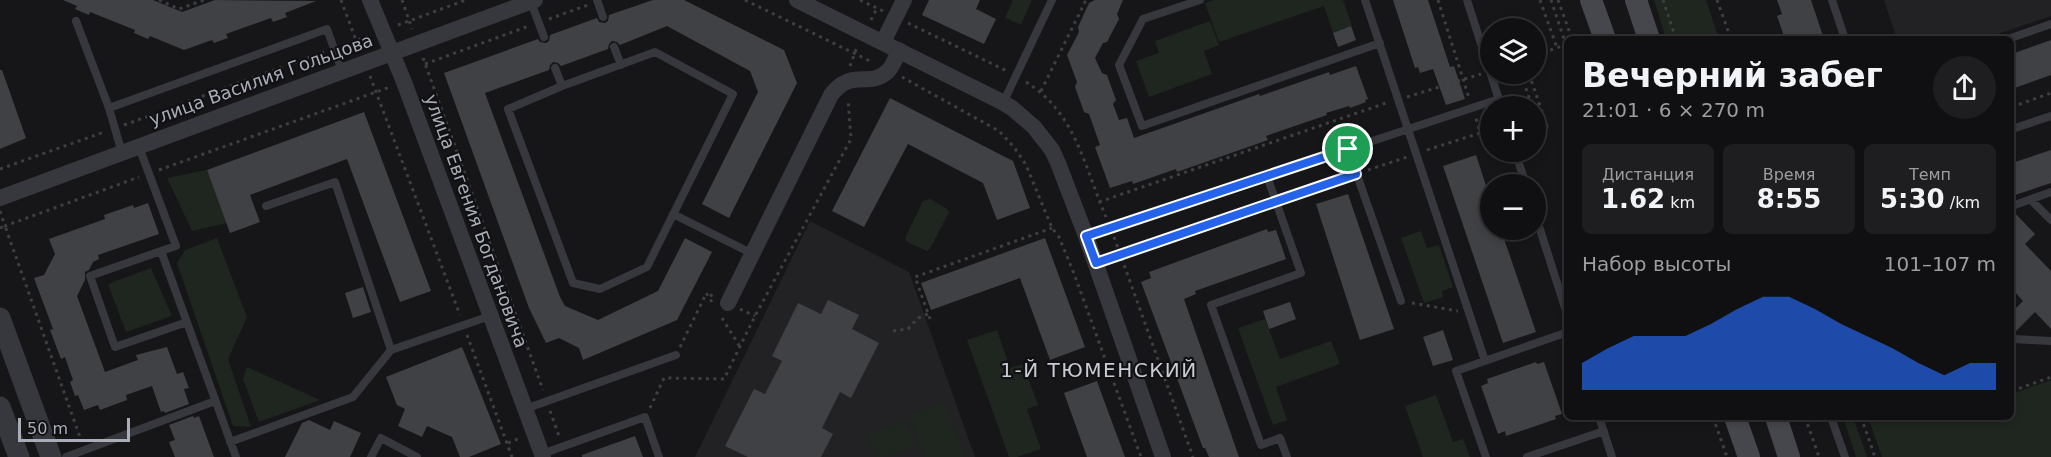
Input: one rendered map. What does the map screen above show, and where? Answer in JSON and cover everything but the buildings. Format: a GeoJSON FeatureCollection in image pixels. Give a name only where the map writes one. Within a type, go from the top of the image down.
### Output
{"type":"FeatureCollection","features":[{"type":"Feature","properties":{"kind":"main road"},"geometry":{"type":"LineString","coordinates":[[1591,0],[1604,36]]}},
{"type":"Feature","properties":{"kind":"main road"},"geometry":{"type":"LineString","coordinates":[[1636,0],[1648,36]]}},
{"type":"Feature","properties":{"kind":"main road"},"geometry":{"type":"LineString","coordinates":[[1736,420],[1749,457]]}},
{"type":"Feature","properties":{"kind":"main road"},"geometry":{"type":"LineString","coordinates":[[1777,420],[1789,457]]}},
{"type":"Feature","properties":{"kind":"street","name":"улица Евгения Богдановича"},"geometry":{"type":"LineString","coordinates":[[370,0],[390,53],[404,82],[525,409],[540,456]]}},
{"type":"Feature","properties":{"kind":"street"},"geometry":{"type":"LineString","coordinates":[[796,0],[1003,103],[1034,127],[1052,150],[1086,236],[1163,457]]}},
{"type":"Feature","properties":{"kind":"street"},"geometry":{"type":"LineString","coordinates":[[883,42],[904,0]]}},
{"type":"Feature","properties":{"kind":"street","name":"улица Василия Гольцова"},"geometry":{"type":"LineString","coordinates":[[0,198],[533,1]]}},
{"type":"Feature","properties":{"kind":"street"},"geometry":{"type":"LineString","coordinates":[[728,303],[831,95],[847,80],[875,78],[890,70],[899,50]]}},
{"type":"Feature","properties":{"kind":"street"},"geometry":{"type":"LineString","coordinates":[[0,318],[51,457]]}},
{"type":"Feature","properties":{"kind":"street"},"geometry":{"type":"LineString","coordinates":[[0,407],[19,457]]}},
{"type":"Feature","properties":{"kind":"lane"},"geometry":{"type":"LineString","coordinates":[[1003,103],[1052,0]]}},
{"type":"Feature","properties":{"kind":"lane"},"geometry":{"type":"LineString","coordinates":[[1200,0],[1143,19],[1119,64],[1142,126],[1380,44]]}},
{"type":"Feature","properties":{"kind":"lane"},"geometry":{"type":"LineString","coordinates":[[1365,0],[1485,361]]}},
{"type":"Feature","properties":{"kind":"lane"},"geometry":{"type":"LineString","coordinates":[[1467,0],[1480,40]]}},
{"type":"Feature","properties":{"kind":"lane"},"geometry":{"type":"LineString","coordinates":[[1832,0],[1844,36]]}},
{"type":"Feature","properties":{"kind":"lane"},"geometry":{"type":"LineString","coordinates":[[533,1],[544,37]]}},
{"type":"Feature","properties":{"kind":"lane"},"geometry":{"type":"LineString","coordinates":[[597,1],[603,16]]}},
{"type":"Feature","properties":{"kind":"lane"},"geometry":{"type":"LineString","coordinates":[[76,21],[109,108],[122,153]]}},
{"type":"Feature","properties":{"kind":"lane"},"geometry":{"type":"LineString","coordinates":[[2014,37],[2051,24]]}},
{"type":"Feature","properties":{"kind":"lane"},"geometry":{"type":"LineString","coordinates":[[109,108],[327,29],[342,71]]}},
{"type":"Feature","properties":{"kind":"lane"},"geometry":{"type":"LineString","coordinates":[[614,47],[621,65]]}},
{"type":"Feature","properties":{"kind":"lane"},"geometry":{"type":"LineString","coordinates":[[655,52],[733,93],[647,267],[600,289],[573,284],[508,109],[562,86],[621,65],[655,52]]}},
{"type":"Feature","properties":{"kind":"lane"},"geometry":{"type":"LineString","coordinates":[[555,68],[562,86]]}},
{"type":"Feature","properties":{"kind":"lane"},"geometry":{"type":"LineString","coordinates":[[1086,236],[1480,107]]}},
{"type":"Feature","properties":{"kind":"lane"},"geometry":{"type":"LineString","coordinates":[[2014,128],[2051,116]]}},
{"type":"Feature","properties":{"kind":"lane"},"geometry":{"type":"LineString","coordinates":[[139,147],[177,246],[90,276],[115,347],[187,322]]}},
{"type":"Feature","properties":{"kind":"lane"},"geometry":{"type":"LineString","coordinates":[[1348,149],[1401,301]]}},
{"type":"Feature","properties":{"kind":"lane"},"geometry":{"type":"LineString","coordinates":[[1267,176],[1301,273],[1211,305],[1261,445],[1280,438],[1287,457]]}},
{"type":"Feature","properties":{"kind":"lane"},"geometry":{"type":"LineString","coordinates":[[266,206],[335,182],[391,350]]}},
{"type":"Feature","properties":{"kind":"lane"},"geometry":{"type":"LineString","coordinates":[[2014,205],[2051,192]]}},
{"type":"Feature","properties":{"kind":"lane"},"geometry":{"type":"LineString","coordinates":[[2031,200],[2051,220]]}},
{"type":"Feature","properties":{"kind":"lane"},"geometry":{"type":"LineString","coordinates":[[673,214],[753,254]]}},
{"type":"Feature","properties":{"kind":"lane"},"geometry":{"type":"LineString","coordinates":[[1543,240],[1564,304]]}},
{"type":"Feature","properties":{"kind":"lane"},"geometry":{"type":"LineString","coordinates":[[161,251],[236,457]]}},
{"type":"Feature","properties":{"kind":"lane"},"geometry":{"type":"LineString","coordinates":[[230,442],[353,397],[391,350],[490,316]]}},
{"type":"Feature","properties":{"kind":"lane"},"geometry":{"type":"LineString","coordinates":[[1486,457],[1456,371],[1564,333]]}},
{"type":"Feature","properties":{"kind":"lane"},"geometry":{"type":"LineString","coordinates":[[2014,339],[2051,341]]}},
{"type":"Feature","properties":{"kind":"lane"},"geometry":{"type":"LineString","coordinates":[[525,409],[676,355]]}},
{"type":"Feature","properties":{"kind":"lane"},"geometry":{"type":"LineString","coordinates":[[66,457],[215,402]]}},
{"type":"Feature","properties":{"kind":"lane"},"geometry":{"type":"LineString","coordinates":[[540,456],[645,417],[659,457]]}},
{"type":"Feature","properties":{"kind":"lane"},"geometry":{"type":"LineString","coordinates":[[1600,420],[1612,457]]}},
{"type":"Feature","properties":{"kind":"lane"},"geometry":{"type":"LineString","coordinates":[[1832,420],[1845,457]]}},
{"type":"Feature","properties":{"kind":"lane"},"geometry":{"type":"LineString","coordinates":[[1527,457],[1604,431]]}},
{"type":"Feature","properties":{"kind":"lane"},"geometry":{"type":"LineString","coordinates":[[371,457],[381,438],[417,457]]}},
{"type":"Feature","properties":{"kind":"path"},"geometry":{"type":"LineString","coordinates":[[159,0],[180,9],[196,1],[204,0]]}},
{"type":"Feature","properties":{"kind":"path"},"geometry":{"type":"LineString","coordinates":[[341,0],[512,457]]}},
{"type":"Feature","properties":{"kind":"path"},"geometry":{"type":"LineString","coordinates":[[402,0],[563,446]]}},
{"type":"Feature","properties":{"kind":"path"},"geometry":{"type":"LineString","coordinates":[[176,121],[178,105],[466,0]]}},
{"type":"Feature","properties":{"kind":"path"},"geometry":{"type":"LineString","coordinates":[[745,0],[890,70],[999,130],[1014,147],[1026,165],[1073,271],[1141,457]]}},
{"type":"Feature","properties":{"kind":"path"},"geometry":{"type":"LineString","coordinates":[[1041,91],[1086,0]]}},
{"type":"Feature","properties":{"kind":"path"},"geometry":{"type":"LineString","coordinates":[[1096,263],[1480,133],[1438,0]]}},
{"type":"Feature","properties":{"kind":"path"},"geometry":{"type":"LineString","coordinates":[[1540,0],[1557,48]]}},
{"type":"Feature","properties":{"kind":"path"},"geometry":{"type":"LineString","coordinates":[[1551,0],[1564,37]]}},
{"type":"Feature","properties":{"kind":"path"},"geometry":{"type":"LineString","coordinates":[[1558,0],[1571,36]]}},
{"type":"Feature","properties":{"kind":"path"},"geometry":{"type":"LineString","coordinates":[[1663,0],[1675,36]]}},
{"type":"Feature","properties":{"kind":"path"},"geometry":{"type":"LineString","coordinates":[[1717,0],[1730,36]]}},
{"type":"Feature","properties":{"kind":"path"},"geometry":{"type":"LineString","coordinates":[[425,64],[597,1]]}},
{"type":"Feature","properties":{"kind":"path"},"geometry":{"type":"LineString","coordinates":[[664,378],[724,379],[755,316],[851,139],[847,80],[854,53],[877,8]]}},
{"type":"Feature","properties":{"kind":"path"},"geometry":{"type":"LineString","coordinates":[[1546,52],[1564,46]]}},
{"type":"Feature","properties":{"kind":"path"},"geometry":{"type":"LineString","coordinates":[[0,228],[428,73]]}},
{"type":"Feature","properties":{"kind":"path"},"geometry":{"type":"LineString","coordinates":[[1099,202],[1398,99],[1480,74]]}},
{"type":"Feature","properties":{"kind":"path"},"geometry":{"type":"LineString","coordinates":[[2014,106],[2051,93]]}},
{"type":"Feature","properties":{"kind":"path"},"geometry":{"type":"LineString","coordinates":[[0,170],[152,114],[155,122],[163,127]]}},
{"type":"Feature","properties":{"kind":"path"},"geometry":{"type":"LineString","coordinates":[[0,211],[85,450]]}},
{"type":"Feature","properties":{"kind":"path"},"geometry":{"type":"LineString","coordinates":[[930,319],[915,277],[1052,228]]}},
{"type":"Feature","properties":{"kind":"path"},"geometry":{"type":"LineString","coordinates":[[1110,228],[1122,255],[1194,457]]}},
{"type":"Feature","properties":{"kind":"path"},"geometry":{"type":"LineString","coordinates":[[645,417],[706,293]]}},
{"type":"Feature","properties":{"kind":"path"},"geometry":{"type":"LineString","coordinates":[[1401,301],[1470,313]]}},
{"type":"Feature","properties":{"kind":"path"},"geometry":{"type":"LineString","coordinates":[[893,331],[908,329],[918,318],[928,314]]}},
{"type":"Feature","properties":{"kind":"path"},"geometry":{"type":"LineString","coordinates":[[2014,390],[2051,377]]}},
{"type":"Feature","properties":{"kind":"path"},"geometry":{"type":"LineString","coordinates":[[1714,420],[1727,457]]}},
{"type":"Feature","properties":{"kind":"path"},"geometry":{"type":"LineString","coordinates":[[1806,420],[1819,457]]}},
{"type":"Feature","properties":{"kind":"path"},"geometry":{"type":"LineString","coordinates":[[1862,420],[1875,457]]}},
{"type":"Feature","properties":{"kind":"shaded area"},"geometry":{"type":"Polygon","coordinates":[[[1013,0],[1032,0],[1021,25],[1005,18],[1013,0]]]}},
{"type":"Feature","properties":{"kind":"shaded area"},"geometry":{"type":"Polygon","coordinates":[[[1214,0],[1343,0],[1352,26],[1333,33],[1324,6],[1219,42],[1205,3],[1214,0]]]}},
{"type":"Feature","properties":{"kind":"shaded area"},"geometry":{"type":"Polygon","coordinates":[[[1654,0],[1706,0],[1718,36],[1665,36],[1654,0]]]}},
{"type":"Feature","properties":{"kind":"shaded area"},"geometry":{"type":"Polygon","coordinates":[[[1884,0],[2051,0],[2051,16],[1992,36],[1896,36],[1884,0]]]}},
{"type":"Feature","properties":{"kind":"shaded area"},"geometry":{"type":"Polygon","coordinates":[[[1210,21],[1219,45],[1204,51],[1212,74],[1149,97],[1136,61],[1159,53],[1155,41],[1210,21]]]}},
{"type":"Feature","properties":{"kind":"shaded area"},"geometry":{"type":"Polygon","coordinates":[[[207,170],[227,223],[192,231],[167,178],[207,170]]]}},
{"type":"Feature","properties":{"kind":"shaded area"},"geometry":{"type":"Polygon","coordinates":[[[930,199],[949,212],[927,251],[907,242],[905,238],[923,201],[930,199]]]}},
{"type":"Feature","properties":{"kind":"shaded area"},"geometry":{"type":"Polygon","coordinates":[[[810,221],[909,272],[975,457],[695,457],[810,221]]]}},
{"type":"Feature","properties":{"kind":"shaded area"},"geometry":{"type":"Polygon","coordinates":[[[1421,231],[1427,248],[1439,245],[1453,287],[1442,291],[1443,297],[1424,303],[1401,238],[1421,231]]]}},
{"type":"Feature","properties":{"kind":"shaded area"},"geometry":{"type":"Polygon","coordinates":[[[217,238],[247,317],[228,359],[251,427],[233,426],[177,263],[185,250],[217,238]]]}},
{"type":"Feature","properties":{"kind":"shaded area"},"geometry":{"type":"Polygon","coordinates":[[[151,268],[172,316],[126,332],[108,284],[151,268]]]}},
{"type":"Feature","properties":{"kind":"shaded area"},"geometry":{"type":"Polygon","coordinates":[[[1265,319],[1280,359],[1331,341],[1340,364],[1276,387],[1287,420],[1273,425],[1238,328],[1265,319]]]}},
{"type":"Feature","properties":{"kind":"shaded area"},"geometry":{"type":"Polygon","coordinates":[[[997,330],[1010,368],[1023,364],[1038,405],[1027,409],[1041,449],[1017,457],[1009,457],[967,340],[997,330]]]}},
{"type":"Feature","properties":{"kind":"shaded area"},"geometry":{"type":"Polygon","coordinates":[[[247,367],[320,400],[259,422],[243,379],[247,367]]]}},
{"type":"Feature","properties":{"kind":"shaded area"},"geometry":{"type":"Polygon","coordinates":[[[2051,380],[2051,457],[1882,457],[1869,420],[2014,420],[2014,393],[2051,380]]]}},
{"type":"Feature","properties":{"kind":"shaded area"},"geometry":{"type":"Polygon","coordinates":[[[1436,395],[1453,442],[1463,439],[1470,457],[1423,457],[1405,406],[1436,395]]]}},
{"type":"Feature","properties":{"kind":"shaded area"},"geometry":{"type":"Polygon","coordinates":[[[945,402],[965,457],[924,457],[909,415],[945,402]]]}},
{"type":"Feature","properties":{"kind":"shaded area"},"geometry":{"type":"Polygon","coordinates":[[[906,420],[915,446],[886,457],[875,457],[866,434],[906,420]]]}},
{"type":"Feature","properties":{"kind":"shaded area"},"geometry":{"type":"Polygon","coordinates":[[[1844,420],[1854,420],[1867,457],[1856,457],[1844,420]]]}},
{"type":"Feature","properties":{"kind":"district","name":"1-Й ТЮМЕНСКИЙ"},"geometry":{"type":"Point","coordinates":[1099,370]}},
{"type":"Feature","properties":{"kind":"route"},"geometry":{"type":"LineString","coordinates":[[1348,149],[1356,174],[1096,263],[1086,236],[1348,149]]}}]}
